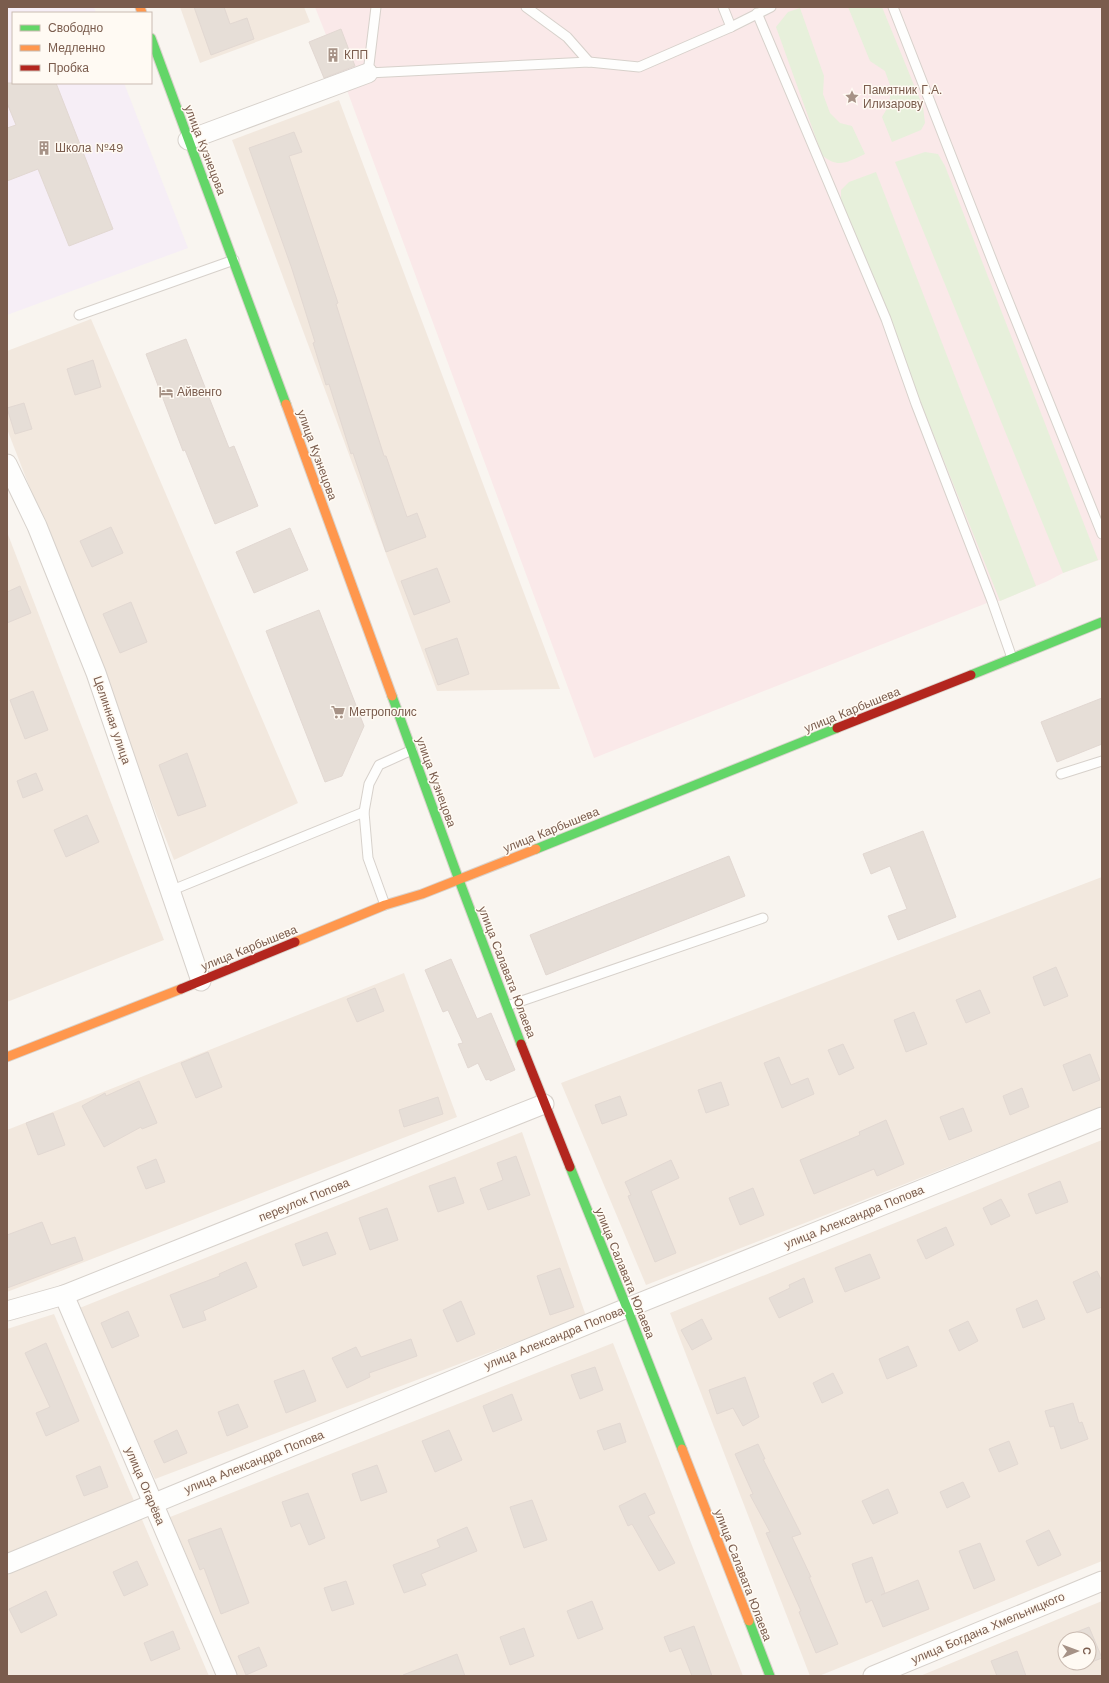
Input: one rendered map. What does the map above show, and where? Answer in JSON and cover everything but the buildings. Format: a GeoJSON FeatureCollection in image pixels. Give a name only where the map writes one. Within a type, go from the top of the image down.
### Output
{"type":"FeatureCollection","features":[{"type":"Feature","properties":{"kind":"street","name":"улица Кузнецова"},"geometry":{"type":"LineString","coordinates":[[152,41],[234,260],[459,880]]}},
{"type":"Feature","properties":{"kind":"street"},"geometry":{"type":"LineString","coordinates":[[188,140],[368,73]]}},
{"type":"Feature","properties":{"kind":"street","name":"Целинная улица"},"geometry":{"type":"LineString","coordinates":[[7,464],[37,526],[96,673],[201,981]]}},
{"type":"Feature","properties":{"kind":"street","name":"улица Карбышева"},"geometry":{"type":"LineString","coordinates":[[7,1057],[201,981],[385,905],[422,894],[459,880],[1102,622]]}},
{"type":"Feature","properties":{"kind":"street","name":"улица Салавата Юлаева"},"geometry":{"type":"LineString","coordinates":[[459,880],[544,1104],[627,1308],[770,1676]]}},
{"type":"Feature","properties":{"kind":"street","name":"переулок Попова"},"geometry":{"type":"LineString","coordinates":[[7,1311],[64,1295],[544,1104]]}},
{"type":"Feature","properties":{"kind":"street","name":"улица Александра Попова"},"geometry":{"type":"LineString","coordinates":[[7,1564],[627,1308],[1102,1117]]}},
{"type":"Feature","properties":{"kind":"street","name":"улица Огарёва"},"geometry":{"type":"LineString","coordinates":[[64,1295],[226,1676]]}},
{"type":"Feature","properties":{"kind":"street","name":"улица Богдана Хмельницкого"},"geometry":{"type":"LineString","coordinates":[[873,1676],[1102,1581]]}},
{"type":"Feature","properties":{"kind":"lane"},"geometry":{"type":"LineString","coordinates":[[376,7],[368,73],[589,62],[639,67],[731,27],[756,13],[771,7]]}},
{"type":"Feature","properties":{"kind":"lane"},"geometry":{"type":"LineString","coordinates":[[526,7],[567,37],[589,62]]}},
{"type":"Feature","properties":{"kind":"lane"},"geometry":{"type":"LineString","coordinates":[[723,7],[731,27]]}},
{"type":"Feature","properties":{"kind":"lane"},"geometry":{"type":"LineString","coordinates":[[893,7],[997,273],[1102,534]]}},
{"type":"Feature","properties":{"kind":"lane"},"geometry":{"type":"LineString","coordinates":[[756,13],[886,319],[916,404],[992,601],[1012,659]]}},
{"type":"Feature","properties":{"kind":"lane"},"geometry":{"type":"LineString","coordinates":[[79,315],[234,260]]}},
{"type":"Feature","properties":{"kind":"lane"},"geometry":{"type":"LineString","coordinates":[[385,905],[368,858],[364,812],[369,784],[379,765],[412,750]]}},
{"type":"Feature","properties":{"kind":"lane"},"geometry":{"type":"LineString","coordinates":[[1061,774],[1102,761]]}},
{"type":"Feature","properties":{"kind":"lane"},"geometry":{"type":"LineString","coordinates":[[170,891],[364,812]]}},
{"type":"Feature","properties":{"kind":"lane"},"geometry":{"type":"LineString","coordinates":[[507,1006],[764,918]]}},
{"type":"Feature","properties":{"kind":"shaded area"},"geometry":{"type":"Polygon","coordinates":[[[7,7],[94,7],[96,12],[12,12],[12,84],[124,84],[188,248],[7,315],[7,7]]]}},
{"type":"Feature","properties":{"kind":"shaded area"},"geometry":{"type":"Polygon","coordinates":[[[180,7],[304,7],[310,22],[200,63],[180,7]]]}},
{"type":"Feature","properties":{"kind":"shaded area"},"geometry":{"type":"Polygon","coordinates":[[[315,7],[1102,7],[1102,559],[1063,573],[1048,581],[1000,601],[992,601],[594,758],[341,74],[325,80],[309,42],[326,35],[315,7]]]}},
{"type":"Feature","properties":{"kind":"shaded area"},"geometry":{"type":"Polygon","coordinates":[[[339,100],[560,689],[437,691],[232,140],[339,100]]]}},
{"type":"Feature","properties":{"kind":"shaded area"},"geometry":{"type":"Polygon","coordinates":[[[91,319],[298,803],[174,860],[7,429],[7,351],[91,319]]]}},
{"type":"Feature","properties":{"kind":"shaded area"},"geometry":{"type":"Polygon","coordinates":[[[7,532],[164,940],[7,1002],[7,532]]]}},
{"type":"Feature","properties":{"kind":"shaded area"},"geometry":{"type":"Polygon","coordinates":[[[1102,877],[1102,1107],[646,1285],[561,1083],[1102,877]]]}},
{"type":"Feature","properties":{"kind":"shaded area"},"geometry":{"type":"Polygon","coordinates":[[[404,973],[457,1117],[7,1292],[7,1130],[404,973]]]}},
{"type":"Feature","properties":{"kind":"shaded area"},"geometry":{"type":"Polygon","coordinates":[[[522,1132],[586,1316],[155,1479],[77,1309],[522,1132]]]}},
{"type":"Feature","properties":{"kind":"shaded area"},"geometry":{"type":"Polygon","coordinates":[[[1102,1140],[1102,1561],[819,1676],[810,1676],[670,1313],[1102,1140]]]}},
{"type":"Feature","properties":{"kind":"shaded area"},"geometry":{"type":"Polygon","coordinates":[[[54,1314],[209,1676],[7,1676],[7,1329],[54,1314]]]}},
{"type":"Feature","properties":{"kind":"shaded area"},"geometry":{"type":"Polygon","coordinates":[[[613,1343],[743,1676],[236,1676],[165,1519],[613,1343]]]}},
{"type":"Feature","properties":{"kind":"shaded area"},"geometry":{"type":"Polygon","coordinates":[[[1102,1601],[1102,1676],[920,1676],[1102,1601]]]}},
{"type":"Feature","properties":{"kind":"green space"},"geometry":{"type":"Polygon","coordinates":[[[848,7],[882,7],[923,107],[925,123],[921,130],[892,142],[882,117],[889,105],[891,88],[885,71],[870,61],[848,7]]]}},
{"type":"Feature","properties":{"kind":"green space"},"geometry":{"type":"Polygon","coordinates":[[[800,8],[824,76],[823,94],[830,113],[840,123],[852,126],[865,154],[848,162],[833,162],[822,155],[776,27],[788,12],[800,8]]]}},
{"type":"Feature","properties":{"kind":"green space"},"geometry":{"type":"Polygon","coordinates":[[[925,152],[938,154],[945,166],[1098,560],[1063,573],[895,162],[925,152]]]}},
{"type":"Feature","properties":{"kind":"green space"},"geometry":{"type":"Polygon","coordinates":[[[876,172],[1036,586],[1000,601],[841,203],[841,190],[849,182],[876,172]]]}},
{"type":"Feature","properties":{"kind":"traffic: fast"},"geometry":{"type":"LineString","coordinates":[[152,41],[286,404]]}},
{"type":"Feature","properties":{"kind":"traffic: fast"},"geometry":{"type":"LineString","coordinates":[[971,675],[1102,622]]}},
{"type":"Feature","properties":{"kind":"traffic: fast"},"geometry":{"type":"LineString","coordinates":[[392,696],[521,1044]]}},
{"type":"Feature","properties":{"kind":"traffic: fast"},"geometry":{"type":"LineString","coordinates":[[536,849],[837,728]]}},
{"type":"Feature","properties":{"kind":"traffic: fast"},"geometry":{"type":"LineString","coordinates":[[570,1167],[682,1449]]}},
{"type":"Feature","properties":{"kind":"traffic: fast"},"geometry":{"type":"LineString","coordinates":[[749,1621],[770,1676]]}},
{"type":"Feature","properties":{"kind":"traffic: slow"},"geometry":{"type":"LineString","coordinates":[[140,7],[142,12]]}},
{"type":"Feature","properties":{"kind":"traffic: slow"},"geometry":{"type":"LineString","coordinates":[[286,404],[392,696]]}},
{"type":"Feature","properties":{"kind":"traffic: slow"},"geometry":{"type":"LineString","coordinates":[[295,942],[385,905],[422,894],[536,849]]}},
{"type":"Feature","properties":{"kind":"traffic: slow"},"geometry":{"type":"LineString","coordinates":[[7,1057],[181,989]]}},
{"type":"Feature","properties":{"kind":"traffic: slow"},"geometry":{"type":"LineString","coordinates":[[682,1449],[749,1621]]}},
{"type":"Feature","properties":{"kind":"traffic: jam"},"geometry":{"type":"LineString","coordinates":[[837,728],[971,675]]}},
{"type":"Feature","properties":{"kind":"traffic: jam"},"geometry":{"type":"LineString","coordinates":[[181,989],[295,942]]}},
{"type":"Feature","properties":{"kind":"traffic: jam"},"geometry":{"type":"LineString","coordinates":[[521,1044],[570,1167]]}},
{"type":"Feature","properties":{"kind":"place","name":"КПП"},"geometry":{"type":"Point","coordinates":[333,55]}},
{"type":"Feature","properties":{"kind":"place","name":"Памятник Г.А. Илизарову"},"geometry":{"type":"Point","coordinates":[852,97]}},
{"type":"Feature","properties":{"kind":"place","name":"Школа №49"},"geometry":{"type":"Point","coordinates":[44,148]}},
{"type":"Feature","properties":{"kind":"place","name":"Айвенго"},"geometry":{"type":"Point","coordinates":[166,392]}},
{"type":"Feature","properties":{"kind":"place","name":"Метрополис"},"geometry":{"type":"Point","coordinates":[338,712]}}]}
